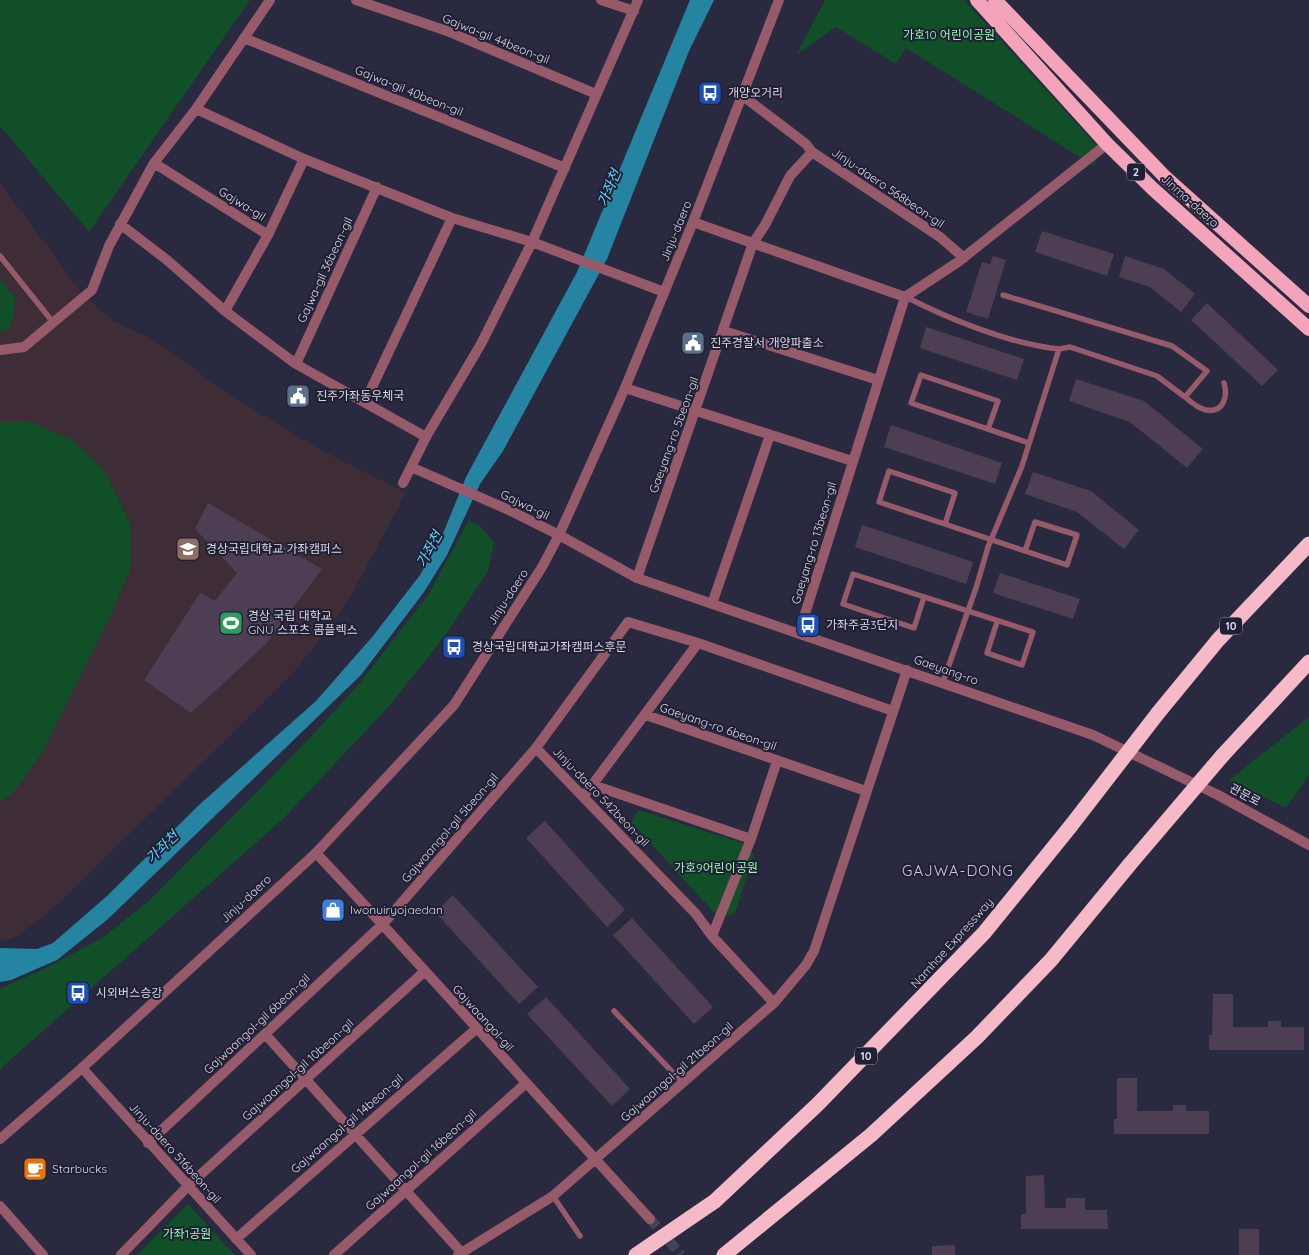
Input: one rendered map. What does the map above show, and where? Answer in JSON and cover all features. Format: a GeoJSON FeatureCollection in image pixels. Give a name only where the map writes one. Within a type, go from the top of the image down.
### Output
{"type":"FeatureCollection","features":[{"type":"Feature","properties":{"kind":"highway","name":"Jinma-daero"},"geometry":{"type":"LineString","coordinates":[[977,0],[1108,144],[1153,189],[1309,329]]}},
{"type":"Feature","properties":{"kind":"highway","name":"Jinma-daero"},"geometry":{"type":"LineString","coordinates":[[995,0],[1165,177],[1309,306]]}},
{"type":"Feature","properties":{"kind":"highway","name":"Namhae Expressway"},"geometry":{"type":"LineString","coordinates":[[636,1255],[715,1201],[818,1104],[984,933],[1218,640],[1309,544]]}},
{"type":"Feature","properties":{"kind":"highway"},"geometry":{"type":"LineString","coordinates":[[724,1255],[746,1240],[871,1135],[977,1038],[1051,960],[1222,756],[1309,662]]}},
{"type":"Feature","properties":{"kind":"street"},"geometry":{"type":"LineString","coordinates":[[0,350],[24,347],[52,321],[92,290],[120,224],[154,163],[196,109],[270,0]]}},
{"type":"Feature","properties":{"kind":"street","name":"Gajwa-gil 44beon-gil"},"geometry":{"type":"LineString","coordinates":[[356,0],[447,31],[596,94]]}},
{"type":"Feature","properties":{"kind":"street"},"geometry":{"type":"LineString","coordinates":[[601,0],[634,12]]}},
{"type":"Feature","properties":{"kind":"street"},"geometry":{"type":"LineString","coordinates":[[403,483],[426,437],[481,344],[532,242],[638,0]]}},
{"type":"Feature","properties":{"kind":"street","name":"Jinju-daero"},"geometry":{"type":"LineString","coordinates":[[0,1139],[82,1068],[316,853],[454,705],[542,567],[559,535],[625,388],[693,222],[780,0]]}},
{"type":"Feature","properties":{"kind":"street","name":"Gajwa-gil 40beon-gil"},"geometry":{"type":"LineString","coordinates":[[244,38],[565,168]]}},
{"type":"Feature","properties":{"kind":"street"},"geometry":{"type":"LineString","coordinates":[[743,96],[806,144],[812,152]]}},
{"type":"Feature","properties":{"kind":"street"},"geometry":{"type":"LineString","coordinates":[[196,109],[304,159],[377,186],[452,218],[532,242],[664,292]]}},
{"type":"Feature","properties":{"kind":"street"},"geometry":{"type":"LineString","coordinates":[[693,222],[906,297],[964,258],[1108,144]]}},
{"type":"Feature","properties":{"kind":"street","name":"Jinju-daero 568beon-gil"},"geometry":{"type":"LineString","coordinates":[[753,243],[765,226],[790,176],[812,152],[940,237],[964,258]]}},
{"type":"Feature","properties":{"kind":"street"},"geometry":{"type":"LineString","coordinates":[[268,235],[304,159]]}},
{"type":"Feature","properties":{"kind":"street","name":"Gajwa-gil"},"geometry":{"type":"LineString","coordinates":[[154,163],[268,235],[225,311]]}},
{"type":"Feature","properties":{"kind":"street","name":"Gajwa-gil 36beon-gil"},"geometry":{"type":"LineString","coordinates":[[296,364],[377,186]]}},
{"type":"Feature","properties":{"kind":"street"},"geometry":{"type":"LineString","coordinates":[[365,402],[452,218]]}},
{"type":"Feature","properties":{"kind":"street"},"geometry":{"type":"LineString","coordinates":[[120,224],[168,260],[225,311],[296,364],[426,437]]}},
{"type":"Feature","properties":{"kind":"street","name":"Gaeyang-ro 5beon-gil"},"geometry":{"type":"LineString","coordinates":[[637,578],[753,243]]}},
{"type":"Feature","properties":{"kind":"street","name":"Gaeyang-ro 13beon-gil"},"geometry":{"type":"LineString","coordinates":[[799,633],[852,461],[906,297]]}},
{"type":"Feature","properties":{"kind":"street"},"geometry":{"type":"LineString","coordinates":[[724,331],[878,380]]}},
{"type":"Feature","properties":{"kind":"street"},"geometry":{"type":"LineString","coordinates":[[625,388],[852,461]]}},
{"type":"Feature","properties":{"kind":"street"},"geometry":{"type":"LineString","coordinates":[[712,604],[770,435]]}},
{"type":"Feature","properties":{"kind":"street","name":"Gajwa-gil"},"geometry":{"type":"LineString","coordinates":[[411,467],[559,535]]}},
{"type":"Feature","properties":{"kind":"street","name":"Gaeyang-ro"},"geometry":{"type":"LineString","coordinates":[[559,535],[637,578],[1093,735],[1167,770]]}},
{"type":"Feature","properties":{"kind":"street","name":"Jinju-daero 542beon-gil"},"geometry":{"type":"LineString","coordinates":[[698,643],[628,622],[536,748],[696,914],[712,936],[774,1002]]}},
{"type":"Feature","properties":{"kind":"street"},"geometry":{"type":"LineString","coordinates":[[698,643],[893,711]]}},
{"type":"Feature","properties":{"kind":"street","name":"Gaeyang-ro 6beon-gil"},"geometry":{"type":"LineString","coordinates":[[698,643],[646,715],[866,792]]}},
{"type":"Feature","properties":{"kind":"street"},"geometry":{"type":"LineString","coordinates":[[774,1002],[806,965],[814,951],[907,670]]}},
{"type":"Feature","properties":{"kind":"street"},"geometry":{"type":"LineString","coordinates":[[584,796],[646,715]]}},
{"type":"Feature","properties":{"kind":"street","name":"Gajwaangol-gil 5beon-gil"},"geometry":{"type":"LineString","coordinates":[[384,924],[536,748]]}},
{"type":"Feature","properties":{"kind":"street"},"geometry":{"type":"LineString","coordinates":[[712,936],[751,839],[777,761]]}},
{"type":"Feature","properties":{"kind":"street","name":"관문로"},"geometry":{"type":"LineString","coordinates":[[1167,770],[1267,821],[1309,845]]}},
{"type":"Feature","properties":{"kind":"street","name":"Jinju-daero 542beon-gil"},"geometry":{"type":"LineString","coordinates":[[593,785],[751,839]]}},
{"type":"Feature","properties":{"kind":"street","name":"Gajwaangol-gil"},"geometry":{"type":"LineString","coordinates":[[316,853],[384,924],[525,1084],[650,1219]]}},
{"type":"Feature","properties":{"kind":"street","name":"Gajwaangol-gil 6beon-gil"},"geometry":{"type":"LineString","coordinates":[[148,1143],[384,924]]}},
{"type":"Feature","properties":{"kind":"street","name":"Gajwaangol-gil 10beon-gil"},"geometry":{"type":"LineString","coordinates":[[121,1255],[188,1186],[425,971]]}},
{"type":"Feature","properties":{"kind":"street","name":"Gajwaangol-gil 21beon-gil"},"geometry":{"type":"LineString","coordinates":[[594,1159],[774,1002]]}},
{"type":"Feature","properties":{"kind":"street","name":"Gajwaangol-gil 14beon-gil"},"geometry":{"type":"LineString","coordinates":[[236,1239],[354,1133],[476,1029]]}},
{"type":"Feature","properties":{"kind":"street"},"geometry":{"type":"LineString","coordinates":[[265,1034],[460,1254],[553,1196],[594,1159]]}},
{"type":"Feature","properties":{"kind":"street","name":"Jinju-daero 516beon-gil"},"geometry":{"type":"LineString","coordinates":[[82,1068],[250,1255]]}},
{"type":"Feature","properties":{"kind":"street","name":"Gajwaangol-gil 16beon-gil"},"geometry":{"type":"LineString","coordinates":[[334,1255],[525,1084]]}},
{"type":"Feature","properties":{"kind":"street"},"geometry":{"type":"LineString","coordinates":[[0,1129],[14,1127]]}},
{"type":"Feature","properties":{"kind":"street"},"geometry":{"type":"LineString","coordinates":[[0,1206],[43,1255]]}},
{"type":"Feature","properties":{"kind":"lane"},"geometry":{"type":"LineString","coordinates":[[0,256],[52,321]]}},
{"type":"Feature","properties":{"kind":"lane"},"geometry":{"type":"LineString","coordinates":[[1003,295],[1172,346],[1207,371],[1185,397]]}},
{"type":"Feature","properties":{"kind":"lane"},"geometry":{"type":"LineString","coordinates":[[906,297],[948,317],[1038,347],[1059,349],[1070,347],[1157,376],[1196,407],[1208,411],[1218,408],[1226,401],[1227,392],[1224,383]]}},
{"type":"Feature","properties":{"kind":"lane"},"geometry":{"type":"LineString","coordinates":[[943,682],[990,540],[1022,466],[1059,349]]}},
{"type":"Feature","properties":{"kind":"lane"},"geometry":{"type":"LineString","coordinates":[[988,429],[998,401],[921,375],[911,403],[1029,443]]}},
{"type":"Feature","properties":{"kind":"lane"},"geometry":{"type":"LineString","coordinates":[[945,524],[955,493],[889,471],[879,502],[990,540],[1067,565],[1077,536],[1035,522],[1025,551]]}},
{"type":"Feature","properties":{"kind":"lane"},"geometry":{"type":"LineString","coordinates":[[924,597],[914,628],[843,604],[853,574],[968,611],[997,622],[1033,632],[1022,665],[987,654],[997,622]]}},
{"type":"Feature","properties":{"kind":"lane"},"geometry":{"type":"LineString","coordinates":[[614,1011],[683,1083]]}},
{"type":"Feature","properties":{"kind":"lane"},"geometry":{"type":"LineString","coordinates":[[553,1196],[580,1236]]}},
{"type":"Feature","properties":{"kind":"shaded area","name":"경상국립대학교 가좌캠퍼스"},"geometry":{"type":"Polygon","coordinates":[[[0,183],[81,292],[113,321],[153,339],[228,394],[321,450],[406,493],[346,605],[290,677],[43,918],[12,939],[0,941],[0,183]]]}},
{"type":"Feature","properties":{"kind":"green space"},"geometry":{"type":"Polygon","coordinates":[[[0,0],[250,0],[89,232],[0,126],[0,0]]]}},
{"type":"Feature","properties":{"kind":"green space","name":"가호10 어린이공원"},"geometry":{"type":"Polygon","coordinates":[[[825,0],[964,0],[1101,150],[1094,166],[906,48],[896,64],[836,27],[796,55],[825,0]]]}},
{"type":"Feature","properties":{"kind":"green space"},"geometry":{"type":"Polygon","coordinates":[[[0,279],[15,297],[14,314],[10,328],[0,332],[0,279]]]}},
{"type":"Feature","properties":{"kind":"green space"},"geometry":{"type":"Polygon","coordinates":[[[0,421],[28,421],[73,440],[105,471],[131,525],[131,568],[110,617],[43,751],[14,792],[0,802],[0,421]]]}},
{"type":"Feature","properties":{"kind":"green space"},"geometry":{"type":"Polygon","coordinates":[[[469,520],[481,527],[494,542],[488,571],[444,637],[391,704],[283,819],[0,1069],[0,989],[102,938],[149,901],[306,742],[359,684],[428,595],[469,520]]]}},
{"type":"Feature","properties":{"kind":"green space"},"geometry":{"type":"Polygon","coordinates":[[[1309,717],[1309,775],[1286,808],[1229,780],[1309,717]]]}},
{"type":"Feature","properties":{"kind":"green space","name":"가호9어린이공원"},"geometry":{"type":"Polygon","coordinates":[[[638,810],[746,844],[754,854],[735,913],[720,919],[631,822],[638,810]]]}},
{"type":"Feature","properties":{"kind":"green space","name":"가좌1공원"},"geometry":{"type":"Polygon","coordinates":[[[188,1204],[235,1255],[137,1255],[188,1204]]]}},
{"type":"Feature","properties":{"kind":"water","name":"가좌천"},"geometry":{"type":"Polygon","coordinates":[[[690,0],[714,0],[689,51],[607,259],[503,451],[480,484],[447,555],[424,592],[361,675],[108,919],[57,960],[11,980],[0,982],[0,948],[37,949],[53,943],[107,896],[199,805],[316,701],[373,636],[420,575],[442,536],[466,477],[577,272],[690,0]]]}},
{"type":"Feature","properties":{"kind":"building"},"geometry":{"type":"Polygon","coordinates":[[[1042,231],[1114,254],[1107,276],[1035,252],[1042,231]]]}},
{"type":"Feature","properties":{"kind":"building"},"geometry":{"type":"Polygon","coordinates":[[[993,256],[1006,260],[988,319],[966,312],[982,262],[990,264],[993,256]]]}},
{"type":"Feature","properties":{"kind":"building"},"geometry":{"type":"Polygon","coordinates":[[[1125,256],[1164,269],[1195,294],[1181,312],[1150,287],[1119,277],[1125,256]]]}},
{"type":"Feature","properties":{"kind":"building"},"geometry":{"type":"Polygon","coordinates":[[[1207,303],[1278,370],[1262,386],[1191,320],[1207,303]]]}},
{"type":"Feature","properties":{"kind":"building"},"geometry":{"type":"Polygon","coordinates":[[[926,327],[1024,359],[1017,380],[920,348],[926,327]]]}},
{"type":"Feature","properties":{"kind":"building"},"geometry":{"type":"Polygon","coordinates":[[[1076,379],[1144,401],[1203,449],[1187,468],[1130,422],[1069,401],[1076,379]]]}},
{"type":"Feature","properties":{"kind":"building"},"geometry":{"type":"Polygon","coordinates":[[[891,425],[1002,463],[995,484],[884,447],[891,425]]]}},
{"type":"Feature","properties":{"kind":"building"},"geometry":{"type":"Polygon","coordinates":[[[1033,472],[1091,491],[1139,530],[1124,549],[1077,512],[1025,494],[1033,472]]]}},
{"type":"Feature","properties":{"kind":"building","name":"경상 국립 대학교 GNU 스포츠 콤플렉스"},"geometry":{"type":"Polygon","coordinates":[[[208,503],[322,569],[266,644],[191,713],[144,680],[200,593],[215,601],[237,573],[195,529],[208,503]]]}},
{"type":"Feature","properties":{"kind":"building"},"geometry":{"type":"Polygon","coordinates":[[[862,525],[973,562],[966,584],[855,547],[862,525]]]}},
{"type":"Feature","properties":{"kind":"building"},"geometry":{"type":"Polygon","coordinates":[[[1000,573],[1080,599],[1073,619],[993,593],[1000,573]]]}},
{"type":"Feature","properties":{"kind":"building"},"geometry":{"type":"Polygon","coordinates":[[[545,821],[625,910],[607,927],[526,838],[545,821]]]}},
{"type":"Feature","properties":{"kind":"building"},"geometry":{"type":"Polygon","coordinates":[[[453,895],[538,987],[519,1004],[435,912],[453,895]]]}},
{"type":"Feature","properties":{"kind":"building"},"geometry":{"type":"Polygon","coordinates":[[[632,918],[713,1007],[694,1024],[613,935],[632,918]]]}},
{"type":"Feature","properties":{"kind":"building"},"geometry":{"type":"Polygon","coordinates":[[[1213,994],[1233,994],[1233,1027],[1268,1027],[1268,1021],[1281,1021],[1281,1027],[1304,1027],[1304,1050],[1209,1050],[1209,1035],[1212,1035],[1213,994]]]}},
{"type":"Feature","properties":{"kind":"building"},"geometry":{"type":"Polygon","coordinates":[[[546,997],[630,1089],[612,1106],[527,1014],[546,997]]]}},
{"type":"Feature","properties":{"kind":"building"},"geometry":{"type":"Polygon","coordinates":[[[1117,1078],[1137,1078],[1137,1111],[1173,1111],[1173,1105],[1186,1105],[1186,1111],[1209,1111],[1209,1134],[1114,1134],[1114,1119],[1117,1119],[1117,1078]]]}},
{"type":"Feature","properties":{"kind":"building"},"geometry":{"type":"Polygon","coordinates":[[[1044,1175],[1045,1208],[1066,1208],[1066,1198],[1085,1198],[1085,1210],[1107,1210],[1108,1229],[1021,1229],[1021,1214],[1026,1214],[1026,1176],[1044,1175]]]}},
{"type":"Feature","properties":{"kind":"building"},"geometry":{"type":"Polygon","coordinates":[[[1239,1229],[1259,1229],[1259,1255],[1239,1255],[1239,1229]]]}},
{"type":"Feature","properties":{"kind":"building"},"geometry":{"type":"Polygon","coordinates":[[[955,1245],[955,1255],[932,1255],[932,1246],[955,1245]]]}},
{"type":"Feature","properties":{"kind":"tunnel"},"geometry":{"type":"LineString","coordinates":[[650,1219],[681,1255]]}},
{"type":"Feature","properties":{"kind":"place","name":"개양오거리"},"geometry":{"type":"Point","coordinates":[710,93]}},
{"type":"Feature","properties":{"kind":"place","name":"진주경찰서 개양파출소"},"geometry":{"type":"Point","coordinates":[693,343]}},
{"type":"Feature","properties":{"kind":"place","name":"진주가좌동우체국"},"geometry":{"type":"Point","coordinates":[298,396]}},
{"type":"Feature","properties":{"kind":"place","name":"경상국립대학교 가좌캠퍼스"},"geometry":{"type":"Point","coordinates":[188,549]}},
{"type":"Feature","properties":{"kind":"place","name":"경상 국립 대학교 GNU 스포츠 콤플렉스"},"geometry":{"type":"Point","coordinates":[231,623]}},
{"type":"Feature","properties":{"kind":"place","name":"가좌주공3단지"},"geometry":{"type":"Point","coordinates":[808,625]}},
{"type":"Feature","properties":{"kind":"place","name":"경상국립대학교가좌캠퍼스후문"},"geometry":{"type":"Point","coordinates":[454,647]}},
{"type":"Feature","properties":{"kind":"place","name":"Iwonuiryojaedan"},"geometry":{"type":"Point","coordinates":[333,910]}},
{"type":"Feature","properties":{"kind":"place","name":"시외버스승강"},"geometry":{"type":"Point","coordinates":[78,993]}},
{"type":"Feature","properties":{"kind":"place","name":"Starbucks"},"geometry":{"type":"Point","coordinates":[35,1169]}},
{"type":"Feature","properties":{"kind":"district","name":"GAJWA-DONG"},"geometry":{"type":"Point","coordinates":[958,871]}}]}
